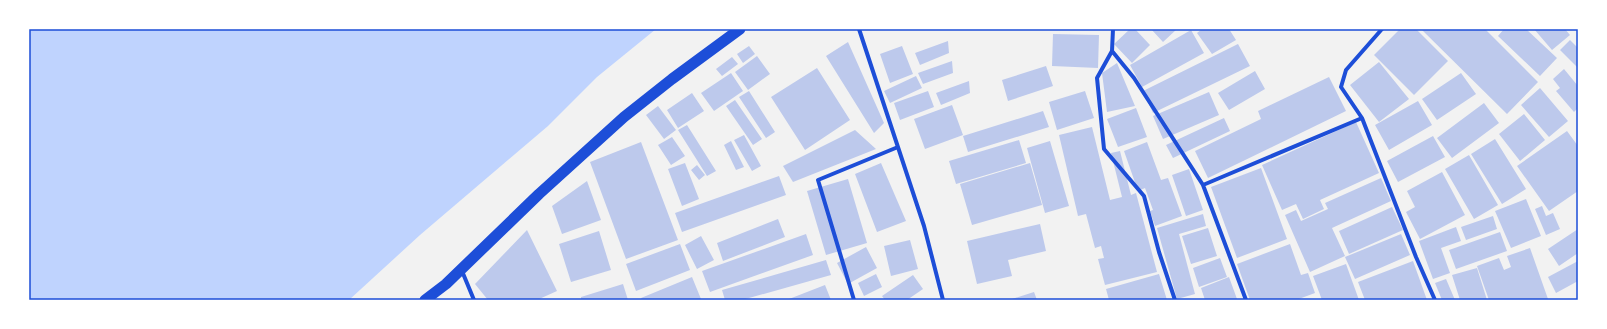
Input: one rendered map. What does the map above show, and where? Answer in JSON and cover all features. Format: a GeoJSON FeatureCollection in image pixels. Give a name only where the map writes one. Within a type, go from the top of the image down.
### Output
{"type":"FeatureCollection","features":[{"type":"Feature","properties":{"kind":"highway"},"geometry":{"type":"LineString","coordinates":[[426,300],[446,284],[539,194],[624,117],[672,79],[740,29]]}},
{"type":"Feature","properties":{"kind":"street"},"geometry":{"type":"LineString","coordinates":[[858,29],[924,226],[943,300]]}},
{"type":"Feature","properties":{"kind":"street"},"geometry":{"type":"LineString","coordinates":[[1114,29],[1112,51],[1097,78],[1104,149],[1144,196],[1159,252],[1175,300]]}},
{"type":"Feature","properties":{"kind":"street"},"geometry":{"type":"LineString","coordinates":[[1382,29],[1346,70],[1341,87],[1362,118],[1416,257],[1435,300]]}},
{"type":"Feature","properties":{"kind":"street"},"geometry":{"type":"LineString","coordinates":[[1112,51],[1134,78],[1203,185],[1246,300]]}},
{"type":"Feature","properties":{"kind":"street"},"geometry":{"type":"LineString","coordinates":[[1203,185],[1362,118]]}},
{"type":"Feature","properties":{"kind":"street"},"geometry":{"type":"LineString","coordinates":[[854,300],[818,180],[898,146]]}},
{"type":"Feature","properties":{"kind":"street"},"geometry":{"type":"LineString","coordinates":[[461,269],[474,300]]}},
{"type":"Feature","properties":{"kind":"water"},"geometry":{"type":"Polygon","coordinates":[[[29,29],[656,29],[597,77],[548,126],[420,235],[349,300],[29,300],[29,29]]]}},
{"type":"Feature","properties":{"kind":"building"},"geometry":{"type":"Polygon","coordinates":[[[1130,29],[1135,29],[1150,45],[1132,63],[1114,44],[1130,29]]]}},
{"type":"Feature","properties":{"kind":"building"},"geometry":{"type":"Polygon","coordinates":[[[1151,29],[1177,29],[1163,42],[1151,29]]]}},
{"type":"Feature","properties":{"kind":"building"},"geometry":{"type":"Polygon","coordinates":[[[1202,29],[1229,29],[1236,40],[1212,54],[1197,33],[1202,29]]]}},
{"type":"Feature","properties":{"kind":"building"},"geometry":{"type":"Polygon","coordinates":[[[1400,29],[1416,29],[1448,61],[1414,95],[1374,55],[1400,29]]]}},
{"type":"Feature","properties":{"kind":"building"},"geometry":{"type":"Polygon","coordinates":[[[1421,29],[1485,29],[1538,82],[1507,114],[1421,29]]]}},
{"type":"Feature","properties":{"kind":"building"},"geometry":{"type":"Polygon","coordinates":[[[1504,29],[1526,29],[1557,58],[1540,76],[1498,36],[1504,29]]]}},
{"type":"Feature","properties":{"kind":"building"},"geometry":{"type":"Polygon","coordinates":[[[1534,29],[1565,29],[1570,35],[1552,50],[1534,29]]]}},
{"type":"Feature","properties":{"kind":"building"},"geometry":{"type":"Polygon","coordinates":[[[1191,30],[1204,53],[1142,87],[1130,65],[1191,30]]]}},
{"type":"Feature","properties":{"kind":"building"},"geometry":{"type":"Polygon","coordinates":[[[1053,34],[1099,35],[1098,68],[1052,66],[1053,34]]]}},
{"type":"Feature","properties":{"kind":"building"},"geometry":{"type":"Polygon","coordinates":[[[1570,40],[1578,48],[1578,68],[1560,50],[1570,40]]]}},
{"type":"Feature","properties":{"kind":"building"},"geometry":{"type":"Polygon","coordinates":[[[948,41],[949,53],[920,65],[915,53],[948,41]]]}},
{"type":"Feature","properties":{"kind":"building"},"geometry":{"type":"Polygon","coordinates":[[[848,42],[884,123],[874,133],[826,56],[848,42]]]}},
{"type":"Feature","properties":{"kind":"building"},"geometry":{"type":"Polygon","coordinates":[[[1238,44],[1250,66],[1153,113],[1143,91],[1238,44]]]}},
{"type":"Feature","properties":{"kind":"building"},"geometry":{"type":"Polygon","coordinates":[[[749,46],[755,54],[743,63],[737,54],[749,46]]]}},
{"type":"Feature","properties":{"kind":"building"},"geometry":{"type":"Polygon","coordinates":[[[902,46],[913,74],[890,83],[880,54],[902,46]]]}},
{"type":"Feature","properties":{"kind":"building"},"geometry":{"type":"Polygon","coordinates":[[[757,56],[770,74],[748,90],[735,72],[757,56]]]}},
{"type":"Feature","properties":{"kind":"building"},"geometry":{"type":"Polygon","coordinates":[[[732,57],[738,64],[722,76],[716,69],[732,57]]]}},
{"type":"Feature","properties":{"kind":"building"},"geometry":{"type":"Polygon","coordinates":[[[952,61],[953,73],[923,84],[918,73],[952,61]]]}},
{"type":"Feature","properties":{"kind":"building"},"geometry":{"type":"Polygon","coordinates":[[[1379,62],[1409,99],[1379,122],[1350,85],[1379,62]]]}},
{"type":"Feature","properties":{"kind":"building"},"geometry":{"type":"Polygon","coordinates":[[[1117,63],[1135,106],[1107,112],[1102,73],[1117,63]]]}},
{"type":"Feature","properties":{"kind":"building"},"geometry":{"type":"Polygon","coordinates":[[[1046,66],[1053,86],[1008,101],[1002,80],[1046,66]]]}},
{"type":"Feature","properties":{"kind":"building"},"geometry":{"type":"Polygon","coordinates":[[[817,68],[850,120],[805,150],[771,97],[817,68]]]}},
{"type":"Feature","properties":{"kind":"building"},"geometry":{"type":"Polygon","coordinates":[[[1564,69],[1578,86],[1578,108],[1574,112],[1556,91],[1560,88],[1553,79],[1564,69]]]}},
{"type":"Feature","properties":{"kind":"building"},"geometry":{"type":"Polygon","coordinates":[[[1255,71],[1265,89],[1229,110],[1218,93],[1255,71]]]}},
{"type":"Feature","properties":{"kind":"building"},"geometry":{"type":"Polygon","coordinates":[[[731,73],[743,91],[714,111],[701,93],[731,73]]]}},
{"type":"Feature","properties":{"kind":"building"},"geometry":{"type":"Polygon","coordinates":[[[1461,73],[1476,94],[1437,120],[1422,99],[1461,73]]]}},
{"type":"Feature","properties":{"kind":"building"},"geometry":{"type":"Polygon","coordinates":[[[916,76],[922,88],[890,103],[884,91],[916,76]]]}},
{"type":"Feature","properties":{"kind":"building"},"geometry":{"type":"Polygon","coordinates":[[[1329,77],[1346,111],[1208,178],[1195,151],[1261,119],[1258,111],[1329,77]]]}},
{"type":"Feature","properties":{"kind":"building"},"geometry":{"type":"Polygon","coordinates":[[[969,81],[970,93],[941,105],[936,93],[969,81]]]}},
{"type":"Feature","properties":{"kind":"building"},"geometry":{"type":"Polygon","coordinates":[[[1540,88],[1568,121],[1549,137],[1521,105],[1540,88]]]}},
{"type":"Feature","properties":{"kind":"building"},"geometry":{"type":"Polygon","coordinates":[[[749,91],[775,132],[766,138],[739,97],[749,91]]]}},
{"type":"Feature","properties":{"kind":"building"},"geometry":{"type":"Polygon","coordinates":[[[928,91],[934,107],[900,120],[894,103],[928,91]]]}},
{"type":"Feature","properties":{"kind":"building"},"geometry":{"type":"Polygon","coordinates":[[[1085,91],[1094,118],[1057,130],[1049,102],[1085,91]]]}},
{"type":"Feature","properties":{"kind":"building"},"geometry":{"type":"Polygon","coordinates":[[[1209,92],[1219,115],[1163,139],[1153,116],[1209,92]]]}},
{"type":"Feature","properties":{"kind":"building"},"geometry":{"type":"Polygon","coordinates":[[[692,93],[704,111],[678,128],[667,110],[692,93]]]}},
{"type":"Feature","properties":{"kind":"building"},"geometry":{"type":"Polygon","coordinates":[[[735,100],[762,139],[753,145],[726,106],[735,100]]]}},
{"type":"Feature","properties":{"kind":"building"},"geometry":{"type":"Polygon","coordinates":[[[1418,101],[1432,125],[1389,150],[1375,125],[1418,101]]]}},
{"type":"Feature","properties":{"kind":"building"},"geometry":{"type":"Polygon","coordinates":[[[1484,103],[1499,123],[1452,158],[1437,138],[1484,103]]]}},
{"type":"Feature","properties":{"kind":"building"},"geometry":{"type":"Polygon","coordinates":[[[952,105],[963,135],[925,149],[914,119],[952,105]]]}},
{"type":"Feature","properties":{"kind":"building"},"geometry":{"type":"Polygon","coordinates":[[[658,106],[676,130],[664,139],[646,115],[658,106]]]}},
{"type":"Feature","properties":{"kind":"building"},"geometry":{"type":"Polygon","coordinates":[[[1136,108],[1147,137],[1118,147],[1107,119],[1136,108]]]}},
{"type":"Feature","properties":{"kind":"building"},"geometry":{"type":"Polygon","coordinates":[[[1043,111],[1049,127],[968,152],[963,136],[1043,111]]]}},
{"type":"Feature","properties":{"kind":"building"},"geometry":{"type":"Polygon","coordinates":[[[1524,114],[1545,140],[1520,161],[1499,134],[1524,114]]]}},
{"type":"Feature","properties":{"kind":"building"},"geometry":{"type":"Polygon","coordinates":[[[1224,118],[1230,131],[1173,158],[1166,145],[1224,118]]]}},
{"type":"Feature","properties":{"kind":"building"},"geometry":{"type":"Polygon","coordinates":[[[1356,122],[1379,173],[1320,200],[1324,209],[1303,219],[1296,204],[1282,210],[1262,165],[1356,122]]]}},
{"type":"Feature","properties":{"kind":"building"},"geometry":{"type":"Polygon","coordinates":[[[687,125],[716,171],[707,176],[678,130],[687,125]]]}},
{"type":"Feature","properties":{"kind":"building"},"geometry":{"type":"Polygon","coordinates":[[[1092,127],[1110,200],[1122,197],[1111,153],[1120,151],[1131,195],[1136,193],[1157,272],[1105,285],[1098,259],[1104,258],[1101,246],[1095,248],[1086,214],[1078,216],[1059,135],[1092,127]]]}},
{"type":"Feature","properties":{"kind":"building"},"geometry":{"type":"Polygon","coordinates":[[[855,130],[876,149],[793,182],[783,166],[855,130]]]}},
{"type":"Feature","properties":{"kind":"building"},"geometry":{"type":"Polygon","coordinates":[[[1567,131],[1578,146],[1578,191],[1549,211],[1517,166],[1567,131]]]}},
{"type":"Feature","properties":{"kind":"building"},"geometry":{"type":"Polygon","coordinates":[[[744,135],[761,166],[752,171],[734,140],[744,135]]]}},
{"type":"Feature","properties":{"kind":"building"},"geometry":{"type":"Polygon","coordinates":[[[1433,136],[1445,157],[1398,182],[1387,161],[1433,136]]]}},
{"type":"Feature","properties":{"kind":"building"},"geometry":{"type":"Polygon","coordinates":[[[672,137],[685,156],[671,165],[658,145],[672,137]]]}},
{"type":"Feature","properties":{"kind":"building"},"geometry":{"type":"Polygon","coordinates":[[[1495,139],[1526,189],[1502,204],[1471,154],[1495,139]]]}},
{"type":"Feature","properties":{"kind":"building"},"geometry":{"type":"Polygon","coordinates":[[[1019,140],[1026,163],[956,184],[949,161],[1019,140]]]}},
{"type":"Feature","properties":{"kind":"building"},"geometry":{"type":"Polygon","coordinates":[[[731,141],[744,167],[736,170],[724,145],[731,141]]]}},
{"type":"Feature","properties":{"kind":"building"},"geometry":{"type":"Polygon","coordinates":[[[1050,141],[1069,206],[1045,213],[1027,148],[1050,141]]]}},
{"type":"Feature","properties":{"kind":"building"},"geometry":{"type":"Polygon","coordinates":[[[641,142],[678,240],[626,259],[590,162],[641,142]]]}},
{"type":"Feature","properties":{"kind":"building"},"geometry":{"type":"Polygon","coordinates":[[[1147,142],[1161,180],[1168,178],[1182,216],[1155,226],[1150,211],[1153,210],[1145,188],[1138,191],[1124,151],[1147,142]]]}},
{"type":"Feature","properties":{"kind":"building"},"geometry":{"type":"Polygon","coordinates":[[[1469,155],[1498,205],[1474,219],[1445,169],[1469,155]]]}},
{"type":"Feature","properties":{"kind":"building"},"geometry":{"type":"Polygon","coordinates":[[[685,163],[699,199],[682,206],[668,169],[685,163]]]}},
{"type":"Feature","properties":{"kind":"building"},"geometry":{"type":"Polygon","coordinates":[[[881,163],[906,221],[877,232],[855,174],[881,163]]]}},
{"type":"Feature","properties":{"kind":"building"},"geometry":{"type":"Polygon","coordinates":[[[1030,163],[1042,205],[972,225],[960,184],[1030,163]]]}},
{"type":"Feature","properties":{"kind":"building"},"geometry":{"type":"Polygon","coordinates":[[[697,165],[705,175],[699,180],[691,170],[697,165]]]}},
{"type":"Feature","properties":{"kind":"building"},"geometry":{"type":"Polygon","coordinates":[[[1261,168],[1287,239],[1237,258],[1211,187],[1261,168]]]}},
{"type":"Feature","properties":{"kind":"building"},"geometry":{"type":"Polygon","coordinates":[[[1189,169],[1203,210],[1186,216],[1172,175],[1189,169]]]}},
{"type":"Feature","properties":{"kind":"building"},"geometry":{"type":"Polygon","coordinates":[[[1442,172],[1465,215],[1420,239],[1406,212],[1415,207],[1407,191],[1442,172]]]}},
{"type":"Feature","properties":{"kind":"building"},"geometry":{"type":"Polygon","coordinates":[[[779,176],[786,195],[682,232],[675,213],[779,176]]]}},
{"type":"Feature","properties":{"kind":"building"},"geometry":{"type":"Polygon","coordinates":[[[1381,178],[1391,201],[1332,228],[1345,256],[1310,272],[1285,215],[1296,210],[1301,221],[1328,209],[1325,203],[1381,178]]]}},
{"type":"Feature","properties":{"kind":"building"},"geometry":{"type":"Polygon","coordinates":[[[848,179],[867,243],[826,255],[807,191],[848,179]]]}},
{"type":"Feature","properties":{"kind":"building"},"geometry":{"type":"Polygon","coordinates":[[[587,181],[601,220],[562,234],[552,206],[587,181]]]}},
{"type":"Feature","properties":{"kind":"building"},"geometry":{"type":"Polygon","coordinates":[[[1526,199],[1541,236],[1511,248],[1495,211],[1526,199]]]}},
{"type":"Feature","properties":{"kind":"building"},"geometry":{"type":"Polygon","coordinates":[[[1542,206],[1546,216],[1553,213],[1560,229],[1546,235],[1535,209],[1542,206]]]}},
{"type":"Feature","properties":{"kind":"building"},"geometry":{"type":"Polygon","coordinates":[[[1392,207],[1403,230],[1349,254],[1339,231],[1392,207]]]}},
{"type":"Feature","properties":{"kind":"building"},"geometry":{"type":"Polygon","coordinates":[[[1203,214],[1206,226],[1179,234],[1195,294],[1177,299],[1157,228],[1203,214]]]}},
{"type":"Feature","properties":{"kind":"building"},"geometry":{"type":"Polygon","coordinates":[[[1493,216],[1497,229],[1466,240],[1461,227],[1493,216]]]}},
{"type":"Feature","properties":{"kind":"building"},"geometry":{"type":"Polygon","coordinates":[[[778,219],[785,237],[723,261],[717,243],[778,219]]]}},
{"type":"Feature","properties":{"kind":"building"},"geometry":{"type":"Polygon","coordinates":[[[1040,224],[1046,251],[1008,260],[1012,276],[977,284],[967,241],[1040,224]]]}},
{"type":"Feature","properties":{"kind":"building"},"geometry":{"type":"Polygon","coordinates":[[[1456,227],[1461,241],[1441,248],[1450,273],[1433,279],[1419,241],[1456,227]]]}},
{"type":"Feature","properties":{"kind":"building"},"geometry":{"type":"Polygon","coordinates":[[[1208,228],[1217,256],[1191,264],[1182,236],[1208,228]]]}},
{"type":"Feature","properties":{"kind":"building"},"geometry":{"type":"Polygon","coordinates":[[[1578,229],[1578,253],[1559,266],[1548,249],[1578,229]]]}},
{"type":"Feature","properties":{"kind":"building"},"geometry":{"type":"Polygon","coordinates":[[[527,230],[557,291],[537,300],[488,300],[475,284],[527,230]]]}},
{"type":"Feature","properties":{"kind":"building"},"geometry":{"type":"Polygon","coordinates":[[[599,231],[611,270],[571,282],[559,244],[599,231]]]}},
{"type":"Feature","properties":{"kind":"building"},"geometry":{"type":"Polygon","coordinates":[[[1500,232],[1507,251],[1456,269],[1449,250],[1500,232]]]}},
{"type":"Feature","properties":{"kind":"building"},"geometry":{"type":"Polygon","coordinates":[[[806,234],[813,255],[710,292],[702,271],[806,234]]]}},
{"type":"Feature","properties":{"kind":"building"},"geometry":{"type":"Polygon","coordinates":[[[1401,234],[1410,255],[1355,279],[1345,257],[1401,234]]]}},
{"type":"Feature","properties":{"kind":"building"},"geometry":{"type":"Polygon","coordinates":[[[701,236],[714,260],[697,269],[685,245],[701,236]]]}},
{"type":"Feature","properties":{"kind":"building"},"geometry":{"type":"Polygon","coordinates":[[[910,240],[918,269],[891,276],[884,246],[910,240]]]}},
{"type":"Feature","properties":{"kind":"building"},"geometry":{"type":"Polygon","coordinates":[[[680,244],[690,270],[636,291],[626,264],[680,244]]]}},
{"type":"Feature","properties":{"kind":"building"},"geometry":{"type":"Polygon","coordinates":[[[1290,244],[1301,275],[1308,273],[1315,293],[1296,300],[1250,300],[1237,264],[1290,244]]]}},
{"type":"Feature","properties":{"kind":"building"},"geometry":{"type":"Polygon","coordinates":[[[866,247],[877,268],[848,284],[837,263],[866,247]]]}},
{"type":"Feature","properties":{"kind":"building"},"geometry":{"type":"Polygon","coordinates":[[[1530,248],[1548,299],[1489,300],[1477,266],[1499,258],[1504,270],[1511,267],[1507,256],[1530,248]]]}},
{"type":"Feature","properties":{"kind":"building"},"geometry":{"type":"Polygon","coordinates":[[[1220,258],[1227,277],[1199,287],[1193,268],[1220,258]]]}},
{"type":"Feature","properties":{"kind":"building"},"geometry":{"type":"Polygon","coordinates":[[[826,260],[831,275],[742,300],[725,300],[722,290],[826,260]]]}},
{"type":"Feature","properties":{"kind":"building"},"geometry":{"type":"Polygon","coordinates":[[[1413,261],[1427,300],[1365,300],[1358,282],[1413,261]]]}},
{"type":"Feature","properties":{"kind":"building"},"geometry":{"type":"Polygon","coordinates":[[[1578,261],[1578,281],[1556,293],[1548,277],[1578,261]]]}},
{"type":"Feature","properties":{"kind":"building"},"geometry":{"type":"Polygon","coordinates":[[[1346,264],[1359,300],[1322,300],[1313,276],[1346,264]]]}},
{"type":"Feature","properties":{"kind":"building"},"geometry":{"type":"Polygon","coordinates":[[[1477,268],[1487,300],[1460,300],[1452,275],[1477,268]]]}},
{"type":"Feature","properties":{"kind":"building"},"geometry":{"type":"Polygon","coordinates":[[[876,274],[882,287],[864,296],[858,283],[876,274]]]}},
{"type":"Feature","properties":{"kind":"building"},"geometry":{"type":"Polygon","coordinates":[[[1159,274],[1167,300],[1109,300],[1106,289],[1159,274]]]}},
{"type":"Feature","properties":{"kind":"building"},"geometry":{"type":"Polygon","coordinates":[[[913,275],[923,289],[907,300],[885,300],[882,296],[913,275]]]}},
{"type":"Feature","properties":{"kind":"building"},"geometry":{"type":"Polygon","coordinates":[[[692,277],[701,299],[642,300],[641,298],[692,277]]]}},
{"type":"Feature","properties":{"kind":"building"},"geometry":{"type":"Polygon","coordinates":[[[1229,277],[1237,299],[1205,300],[1201,288],[1229,277]]]}},
{"type":"Feature","properties":{"kind":"building"},"geometry":{"type":"Polygon","coordinates":[[[1446,279],[1455,300],[1442,300],[1435,283],[1446,279]]]}},
{"type":"Feature","properties":{"kind":"building"},"geometry":{"type":"Polygon","coordinates":[[[623,284],[628,300],[581,300],[581,297],[623,284]]]}},
{"type":"Feature","properties":{"kind":"building"},"geometry":{"type":"Polygon","coordinates":[[[825,285],[831,300],[789,300],[789,299],[825,285]]]}},
{"type":"Feature","properties":{"kind":"building"},"geometry":{"type":"Polygon","coordinates":[[[1034,292],[1037,300],[1009,300],[1034,292]]]}}]}
